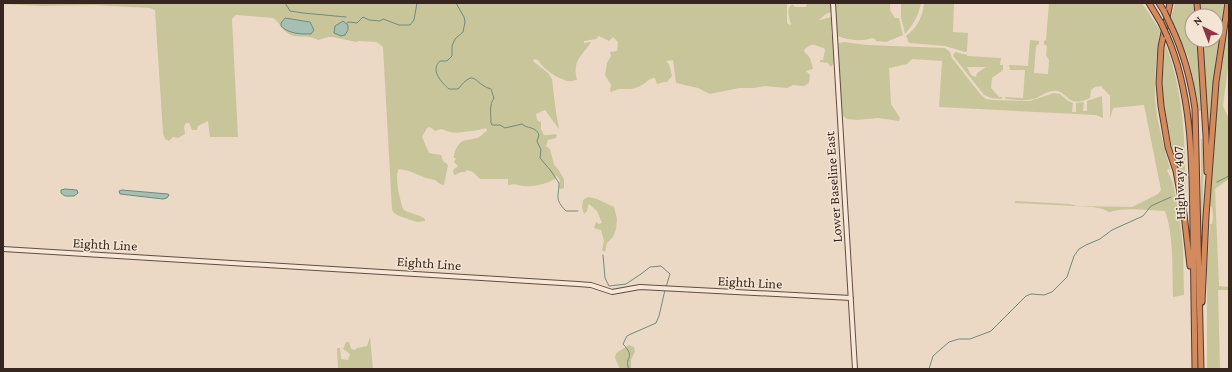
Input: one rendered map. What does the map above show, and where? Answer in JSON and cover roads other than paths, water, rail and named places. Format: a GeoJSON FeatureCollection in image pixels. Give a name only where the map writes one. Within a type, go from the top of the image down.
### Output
{"type":"FeatureCollection","features":[{"type":"Feature","properties":{"kind":"highway","name":"Highway 407"},"geometry":{"type":"LineString","coordinates":[[1149,3],[1167,36],[1184,88],[1192,167],[1195,369]]}},
{"type":"Feature","properties":{"kind":"highway","name":"Highway 407"},"geometry":{"type":"LineString","coordinates":[[1159,3],[1182,51],[1189,75],[1195,109],[1201,369]]}},
{"type":"Feature","properties":{"kind":"highway"},"geometry":{"type":"LineString","coordinates":[[1170,3],[1161,47],[1159,83],[1161,106],[1168,147],[1176,172],[1184,214],[1189,250],[1194,321]]}},
{"type":"Feature","properties":{"kind":"highway"},"geometry":{"type":"LineString","coordinates":[[1201,321],[1216,82],[1228,3]]}},
{"type":"Feature","properties":{"kind":"highway"},"geometry":{"type":"LineString","coordinates":[[1200,48],[1206,136],[1207,207]]}},
{"type":"Feature","properties":{"kind":"street","name":"Lower Baseline East"},"geometry":{"type":"LineString","coordinates":[[833,3],[855,369]]}},
{"type":"Feature","properties":{"kind":"street","name":"Eighth Line"},"geometry":{"type":"LineString","coordinates":[[3,249],[574,283],[591,285],[612,292],[634,288],[673,288],[851,298]]}},
{"type":"Feature","properties":{"kind":"waterway"},"geometry":{"type":"LineString","coordinates":[[285,3],[290,11],[346,17]]}},
{"type":"Feature","properties":{"kind":"waterway"},"geometry":{"type":"LineString","coordinates":[[347,23],[357,23],[363,17],[369,20],[380,21],[383,19],[399,25],[410,25],[414,20],[417,3]]}},
{"type":"Feature","properties":{"kind":"waterway"},"geometry":{"type":"LineString","coordinates":[[456,3],[464,17],[465,22],[463,32],[455,39],[452,46],[452,56],[447,61],[440,61],[437,64],[436,72],[438,76],[449,89],[458,89],[464,82],[472,78],[485,87],[491,89],[494,98],[491,107],[492,125],[500,125],[505,128],[522,124],[536,130],[539,135],[537,141],[541,150],[540,158],[559,183],[558,197],[562,207],[566,211],[578,211]]}},
{"type":"Feature","properties":{"kind":"waterway"},"geometry":{"type":"LineString","coordinates":[[1217,182],[1229,176]]}},
{"type":"Feature","properties":{"kind":"waterway"},"geometry":{"type":"LineString","coordinates":[[929,369],[933,356],[949,342],[959,339],[970,339],[991,331],[1026,296],[1031,294],[1044,295],[1052,292],[1067,277],[1074,256],[1079,249],[1100,239],[1112,230],[1143,216],[1151,206],[1171,197]]}},
{"type":"Feature","properties":{"kind":"waterway"},"geometry":{"type":"LineString","coordinates":[[603,255],[605,278],[609,286],[626,284],[650,267],[661,266],[670,274],[666,287]]}},
{"type":"Feature","properties":{"kind":"waterway"},"geometry":{"type":"LineString","coordinates":[[629,369],[629,353],[623,344],[627,336],[656,323],[665,290]]}}]}
